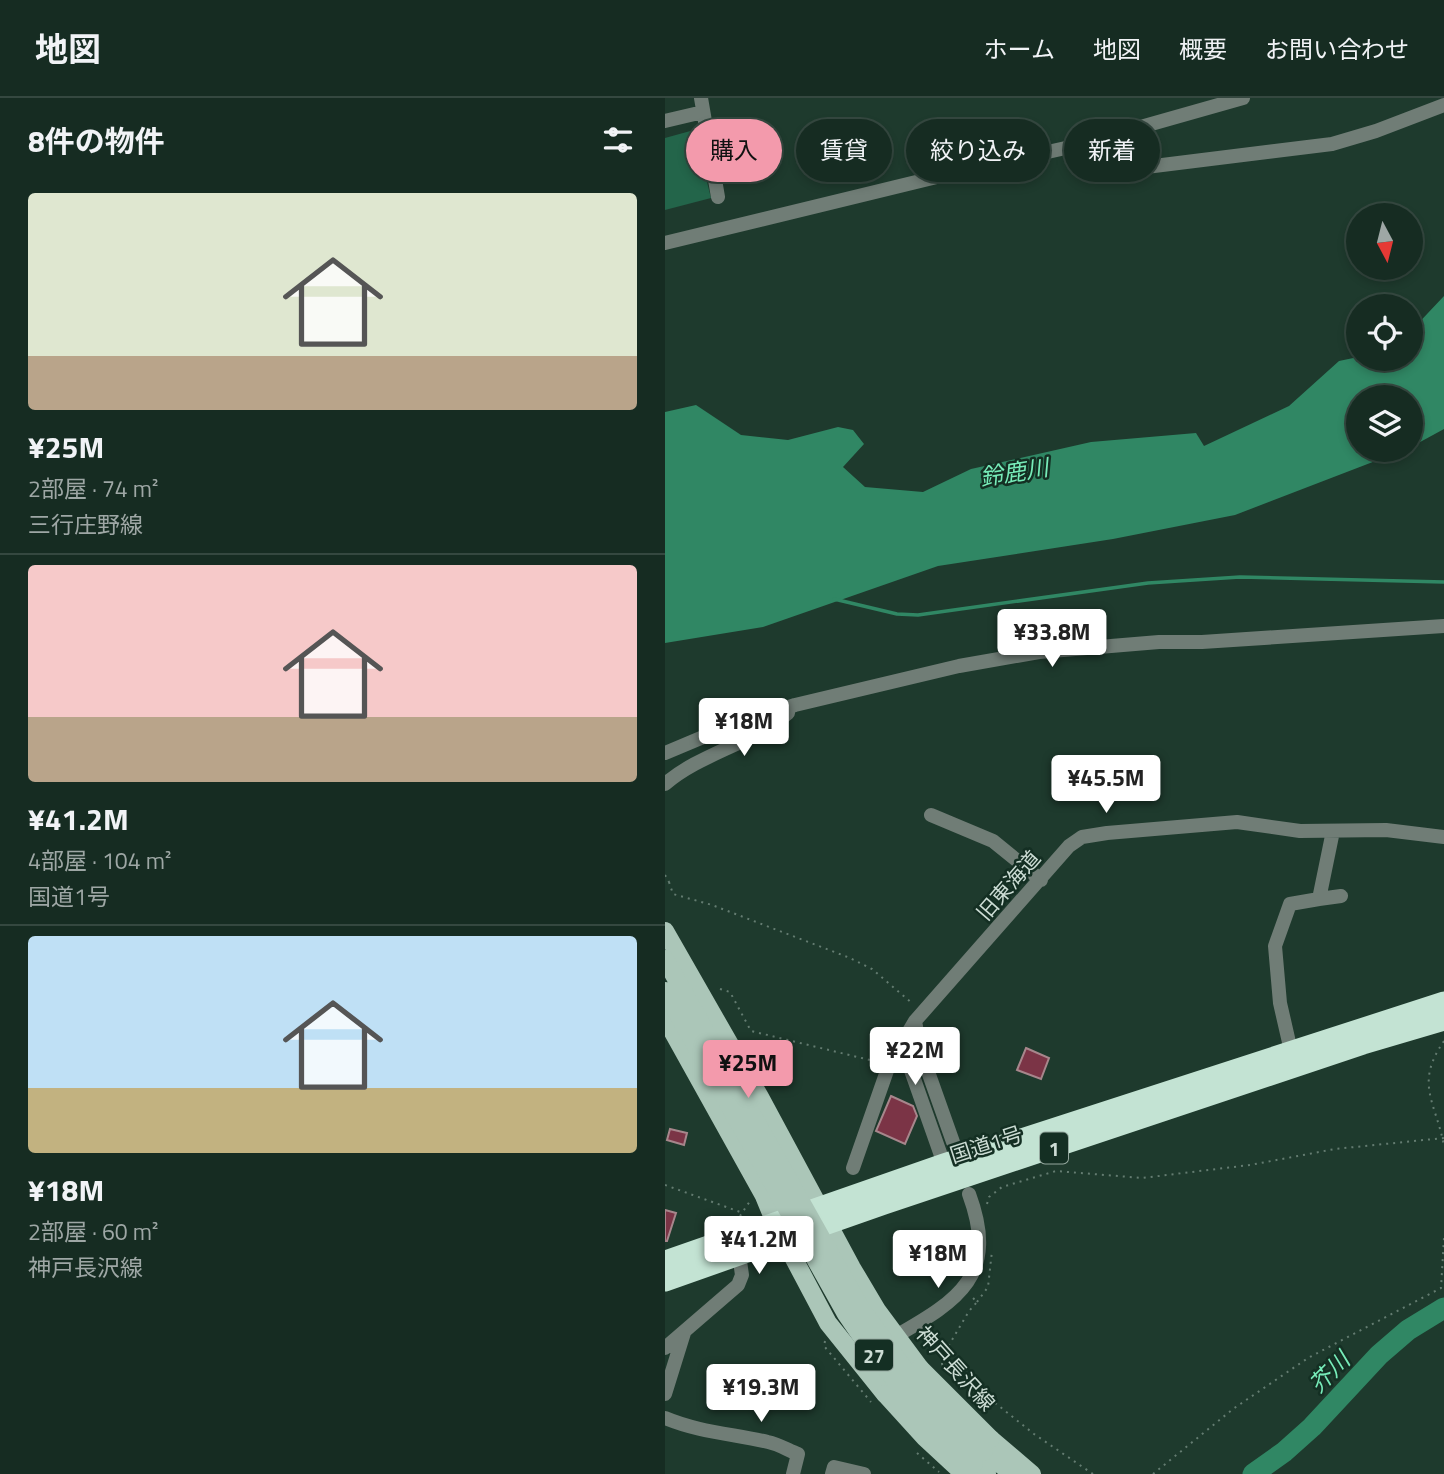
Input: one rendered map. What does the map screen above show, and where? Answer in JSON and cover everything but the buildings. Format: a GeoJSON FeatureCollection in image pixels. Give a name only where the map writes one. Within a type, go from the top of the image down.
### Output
{"type":"FeatureCollection","features":[{"type":"Feature","properties":{"kind":"highway","name":"国道1号"},"geometry":{"type":"LineString","coordinates":[[665,1281],[739,1254],[944,1164],[1444,1003]]}},
{"type":"Feature","properties":{"kind":"highway","name":"国道1号"},"geometry":{"type":"LineString","coordinates":[[665,1261],[896,1200],[1351,1048],[1444,1020]]}},
{"type":"Feature","properties":{"kind":"main road"},"geometry":{"type":"LineString","coordinates":[[665,931],[803,1224]]}},
{"type":"Feature","properties":{"kind":"main road"},"geometry":{"type":"LineString","coordinates":[[665,959],[803,1224]]}},
{"type":"Feature","properties":{"kind":"main road"},"geometry":{"type":"LineString","coordinates":[[665,990],[803,1224]]}},
{"type":"Feature","properties":{"kind":"main road"},"geometry":{"type":"LineString","coordinates":[[665,1018],[764,1196],[803,1224]]}},
{"type":"Feature","properties":{"kind":"main road","name":"神戸長沢線"},"geometry":{"type":"LineString","coordinates":[[803,1224],[852,1268],[980,1461]]}},
{"type":"Feature","properties":{"kind":"main road","name":"神戸長沢線"},"geometry":{"type":"LineString","coordinates":[[803,1224],[828,1323],[885,1394],[925,1438],[1013,1474]]}},
{"type":"Feature","properties":{"kind":"main road","name":"神戸長沢線"},"geometry":{"type":"LineString","coordinates":[[803,1224],[846,1314],[870,1350],[932,1424],[980,1461],[1032,1474]]}},
{"type":"Feature","properties":{"kind":"street"},"geometry":{"type":"LineString","coordinates":[[1160,122],[1243,98]]}},
{"type":"Feature","properties":{"kind":"street"},"geometry":{"type":"LineString","coordinates":[[665,121],[702,105],[718,197]]}},
{"type":"Feature","properties":{"kind":"street"},"geometry":{"type":"LineString","coordinates":[[1160,165],[1332,144],[1376,131],[1444,105]]}},
{"type":"Feature","properties":{"kind":"street"},"geometry":{"type":"LineString","coordinates":[[665,243],[1064,148]]}},
{"type":"Feature","properties":{"kind":"street"},"geometry":{"type":"LineString","coordinates":[[665,752],[727,727],[795,705],[959,666],[1039,652],[1159,642],[1202,642],[1444,626]]}},
{"type":"Feature","properties":{"kind":"street"},"geometry":{"type":"LineString","coordinates":[[665,784],[714,753],[786,716],[795,705]]}},
{"type":"Feature","properties":{"kind":"street"},"geometry":{"type":"LineString","coordinates":[[931,816],[993,841],[1041,880]]}},
{"type":"Feature","properties":{"kind":"street","name":"旧東海道"},"geometry":{"type":"LineString","coordinates":[[853,1168],[889,1065],[918,1016],[1069,846],[1082,837],[1237,822],[1300,831],[1386,830],[1444,837]]}},
{"type":"Feature","properties":{"kind":"street"},"geometry":{"type":"LineString","coordinates":[[1319,899],[1333,831]]}},
{"type":"Feature","properties":{"kind":"street"},"geometry":{"type":"LineString","coordinates":[[1291,1052],[1280,1003],[1275,946],[1290,904],[1341,896]]}},
{"type":"Feature","properties":{"kind":"street"},"geometry":{"type":"LineString","coordinates":[[918,1016],[920,1049],[953,1142]]}},
{"type":"Feature","properties":{"kind":"street"},"geometry":{"type":"LineString","coordinates":[[900,1046],[944,1164]]}},
{"type":"Feature","properties":{"kind":"street"},"geometry":{"type":"LineString","coordinates":[[896,1336],[939,1312],[964,1288],[976,1265],[976,1213],[969,1194]]}},
{"type":"Feature","properties":{"kind":"street"},"geometry":{"type":"LineString","coordinates":[[665,1348],[734,1290],[742,1275],[739,1254]]}},
{"type":"Feature","properties":{"kind":"street"},"geometry":{"type":"LineString","coordinates":[[665,1394],[684,1333]]}},
{"type":"Feature","properties":{"kind":"street"},"geometry":{"type":"LineString","coordinates":[[665,1418],[726,1435],[768,1442],[798,1454],[793,1474]]}},
{"type":"Feature","properties":{"kind":"street"},"geometry":{"type":"LineString","coordinates":[[832,1474],[834,1467],[864,1474]]}},
{"type":"Feature","properties":{"kind":"path"},"geometry":{"type":"LineString","coordinates":[[665,876],[673,894],[712,905],[872,969],[918,1016]]}},
{"type":"Feature","properties":{"kind":"path"},"geometry":{"type":"LineString","coordinates":[[665,885],[669,883]]}},
{"type":"Feature","properties":{"kind":"path"},"geometry":{"type":"LineString","coordinates":[[720,989],[730,992],[751,1031],[889,1065]]}},
{"type":"Feature","properties":{"kind":"path"},"geometry":{"type":"LineString","coordinates":[[1444,1041],[1429,1067],[1428,1082],[1444,1146]]}},
{"type":"Feature","properties":{"kind":"path"},"geometry":{"type":"LineString","coordinates":[[986,1205],[989,1196],[995,1191],[1056,1171],[1131,1178],[1151,1177],[1250,1165],[1335,1149],[1443,1138]]}},
{"type":"Feature","properties":{"kind":"path"},"geometry":{"type":"LineString","coordinates":[[665,1185],[743,1213]]}},
{"type":"Feature","properties":{"kind":"path"},"geometry":{"type":"LineString","coordinates":[[737,1218],[751,1199]]}},
{"type":"Feature","properties":{"kind":"path"},"geometry":{"type":"LineString","coordinates":[[1153,1474],[1233,1409],[1308,1358],[1441,1288],[1444,1238]]}},
{"type":"Feature","properties":{"kind":"path"},"geometry":{"type":"LineString","coordinates":[[978,1302],[989,1287],[992,1250]]}},
{"type":"Feature","properties":{"kind":"path"},"geometry":{"type":"LineString","coordinates":[[981,1409],[994,1402],[1034,1434],[1093,1474]]}},
{"type":"Feature","properties":{"kind":"shaded area"},"geometry":{"type":"Polygon","coordinates":[[[686,132],[686,182],[707,182],[711,198],[665,210],[665,138],[686,132]]]}},
{"type":"Feature","properties":{"kind":"water","name":"鈴鹿川"},"geometry":{"type":"Polygon","coordinates":[[[1444,296],[1444,429],[1423,440],[1423,385],[1346,385],[1346,462],[1373,462],[1235,515],[1113,539],[938,566],[763,627],[665,643],[665,412],[696,405],[741,435],[788,440],[838,427],[853,430],[864,444],[843,467],[865,487],[923,492],[971,469],[1091,442],[1196,433],[1204,446],[1289,406],[1339,361],[1346,360],[1346,371],[1423,371],[1423,318],[1444,296]]]}},
{"type":"Feature","properties":{"kind":"waterway"},"geometry":{"type":"LineString","coordinates":[[834,599],[897,614],[918,615],[1148,583],[1240,577],[1444,582]]}},
{"type":"Feature","properties":{"kind":"waterway","name":"芥川"},"geometry":{"type":"LineString","coordinates":[[1253,1474],[1284,1452],[1312,1427],[1379,1355],[1408,1330],[1444,1308]]}}]}
